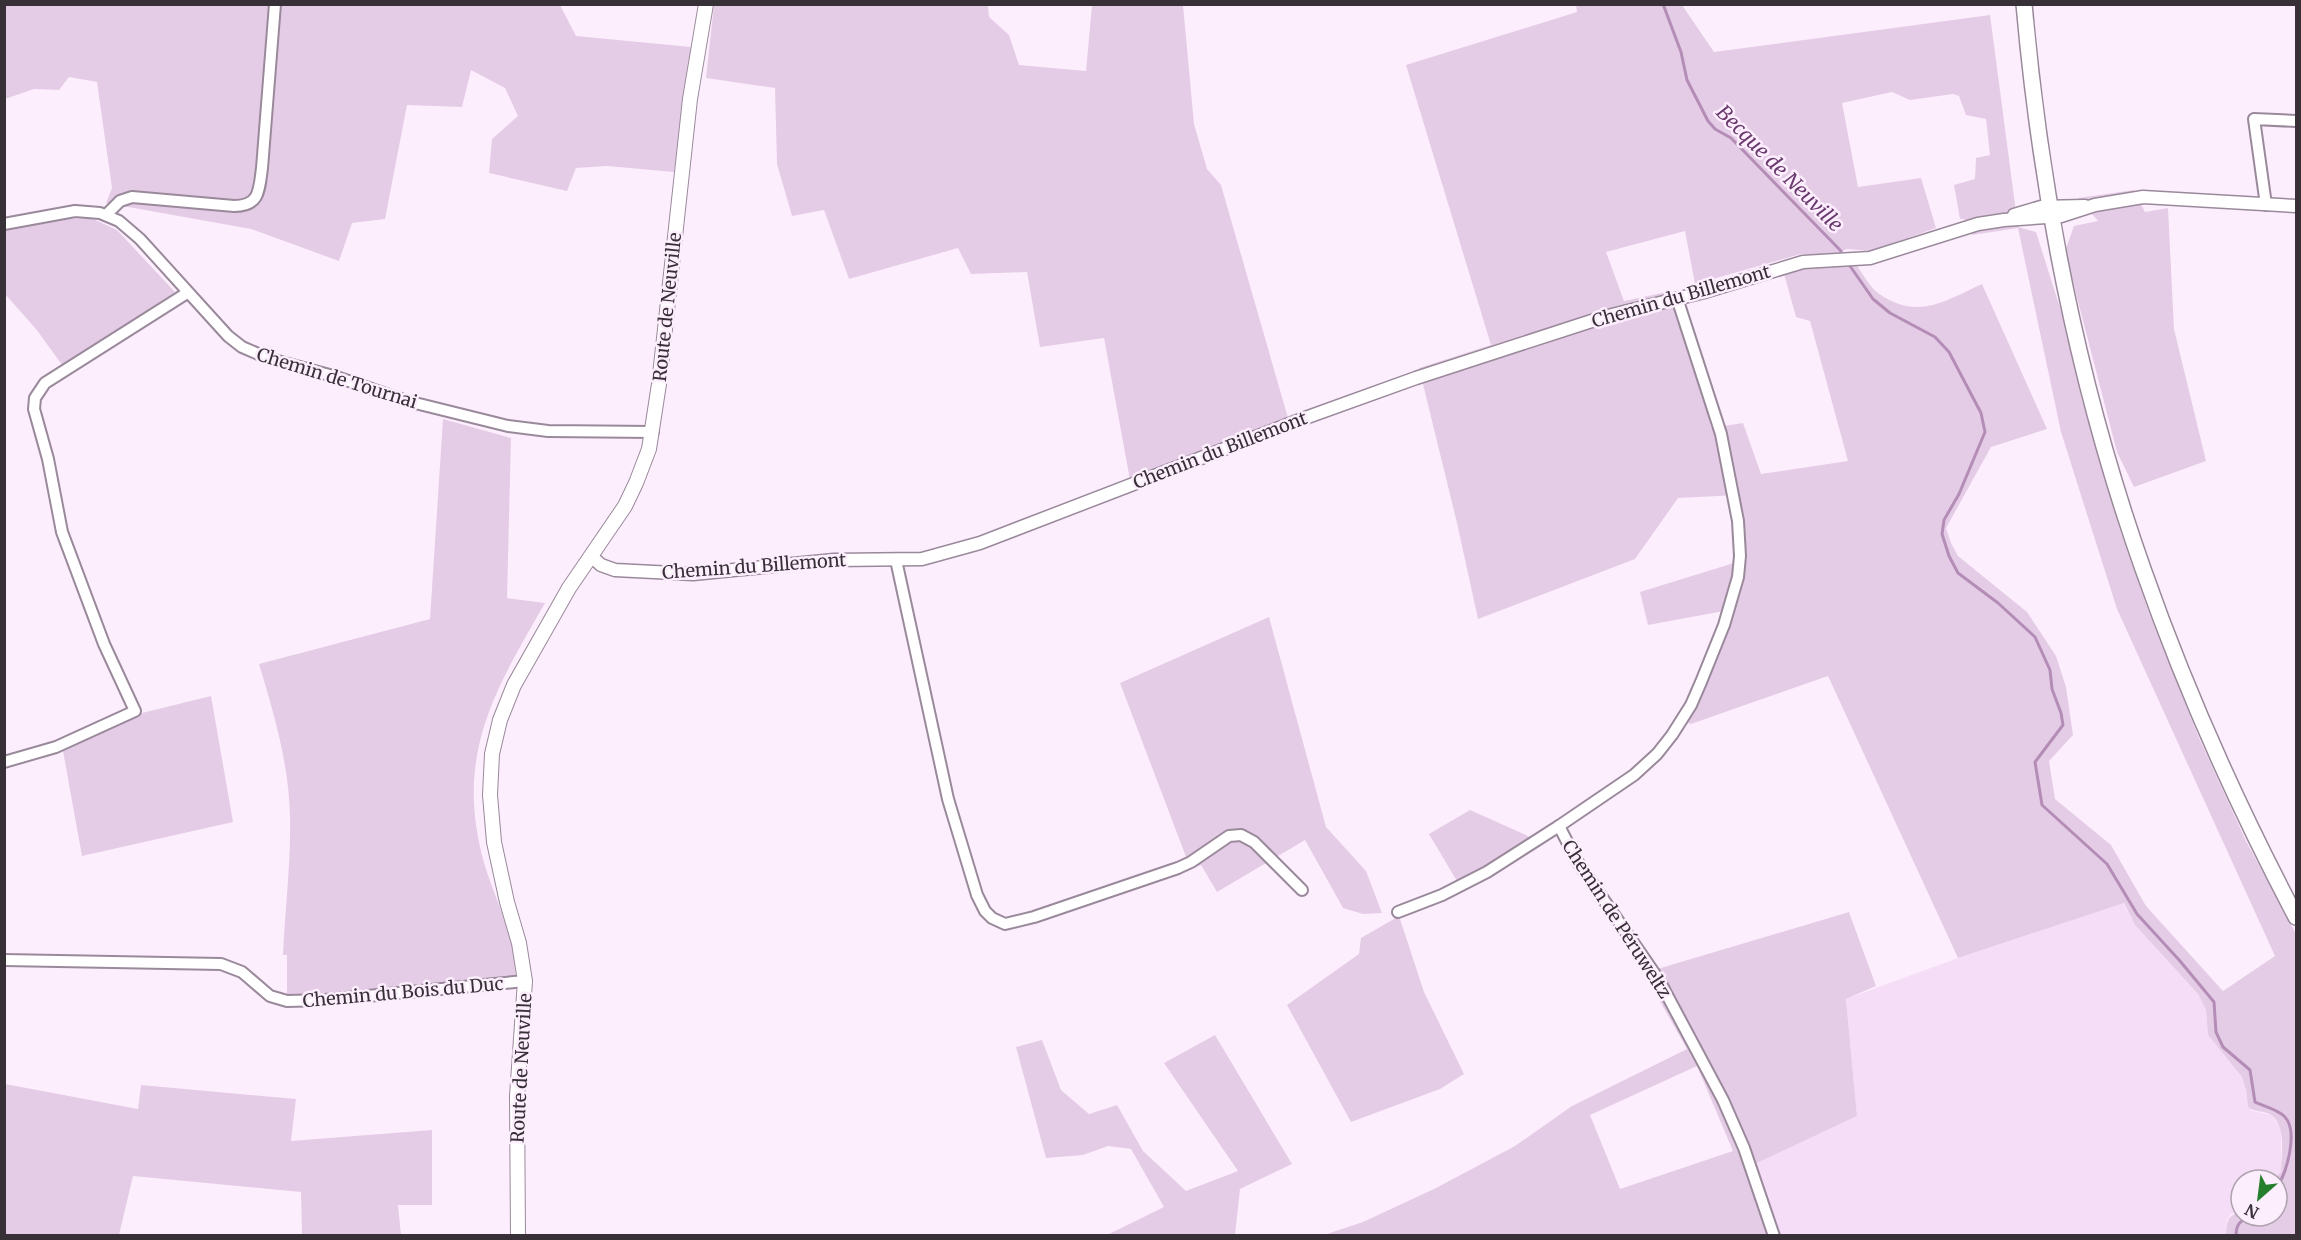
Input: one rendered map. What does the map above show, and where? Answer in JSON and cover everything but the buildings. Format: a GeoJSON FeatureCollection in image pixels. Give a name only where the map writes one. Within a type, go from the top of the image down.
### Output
{"type":"FeatureCollection","features":[{"type":"Feature","properties":{"kind":"main road","name":"Route de Neuville"},"geometry":{"type":"LineString","coordinates":[[518,1236],[517,1096],[525,981],[519,943],[507,902],[500,890],[484,826],[482,794],[486,744],[496,708],[512,673],[546,616],[569,588],[631,494],[646,459],[653,432],[688,115],[706,4]]}},
{"type":"Feature","properties":{"kind":"main road"},"geometry":{"type":"LineString","coordinates":[[2024,4],[2047,212],[2111,470],[2160,616],[2219,762],[2296,917]]}},
{"type":"Feature","properties":{"kind":"street"},"geometry":{"type":"LineString","coordinates":[[106,215],[120,201],[132,197],[234,206],[248,205],[255,200],[260,182],[276,4]]}},
{"type":"Feature","properties":{"kind":"street"},"geometry":{"type":"LineString","coordinates":[[2266,205],[2254,119],[2296,121]]}},
{"type":"Feature","properties":{"kind":"street","name":"Chemin du Billemont"},"geometry":{"type":"LineString","coordinates":[[591,556],[601,565],[615,570],[683,574],[716,573],[834,560],[930,558],[972,546],[1305,417],[1405,382],[1604,317],[1704,292],[1794,264],[1870,258],[1942,234],[1990,222],[2047,212],[2068,215],[2095,205],[2143,197],[2296,206]]}},
{"type":"Feature","properties":{"kind":"street","name":"Chemin de Tournai"},"geometry":{"type":"LineString","coordinates":[[4,224],[84,211],[106,215],[119,221],[140,239],[221,330],[242,347],[270,359],[338,377],[407,400],[508,426],[535,430],[653,432]]}},
{"type":"Feature","properties":{"kind":"street"},"geometry":{"type":"LineString","coordinates":[[4,762],[56,747],[135,711],[107,651],[62,532],[47,452],[34,409],[35,398],[45,383],[187,293]]}},
{"type":"Feature","properties":{"kind":"street","name":"Chemin de Péruweltz"},"geometry":{"type":"LineString","coordinates":[[1677,298],[1721,434],[1738,521],[1740,556],[1738,577],[1724,625],[1704,675],[1691,705],[1672,735],[1657,754],[1634,775],[1559,826],[1573,856],[1659,981],[1723,1100],[1741,1138],[1774,1236]]}},
{"type":"Feature","properties":{"kind":"street"},"geometry":{"type":"LineString","coordinates":[[896,560],[948,799],[977,895],[985,911],[992,918],[1000,923],[1009,924],[1185,866],[1224,839],[1235,835],[1246,837],[1254,842],[1302,890]]}},
{"type":"Feature","properties":{"kind":"street"},"geometry":{"type":"LineString","coordinates":[[1398,912],[1434,898],[1487,872],[1559,826]]}},
{"type":"Feature","properties":{"kind":"street","name":"Chemin du Bois du Duc"},"geometry":{"type":"LineString","coordinates":[[4,960],[221,964],[237,969],[270,996],[287,1001],[325,1000],[525,981]]}},
{"type":"Feature","properties":{"kind":"shaded area"},"geometry":{"type":"Polygon","coordinates":[[[4,5],[560,5],[576,36],[691,47],[674,172],[607,166],[576,168],[567,191],[489,173],[492,139],[518,116],[505,88],[471,70],[462,107],[407,105],[385,219],[352,223],[339,261],[251,229],[106,203],[112,188],[97,82],[69,77],[59,90],[34,89],[5,99],[4,5]]]}},
{"type":"Feature","properties":{"kind":"shaded area"},"geometry":{"type":"Polygon","coordinates":[[[714,5],[988,5],[989,17],[1009,35],[1019,65],[1086,71],[1092,5],[1183,5],[1194,124],[1207,169],[1221,185],[1288,418],[1130,480],[1104,338],[1040,347],[1027,272],[971,274],[958,248],[849,279],[824,210],[792,216],[777,164],[775,88],[706,78],[714,5]]]}},
{"type":"Feature","properties":{"kind":"shaded area"},"geometry":{"type":"Polygon","coordinates":[[[1576,5],[1682,5],[1714,52],[1990,15],[2018,227],[2036,232],[2061,311],[2082,400],[2121,533],[2150,616],[2199,738],[2246,841],[2296,934],[2296,1235],[2226,1235],[2229,1220],[2229,1228],[2289,1228],[2289,1168],[2281,1168],[2282,1141],[2279,1126],[2271,1115],[2248,1107],[2242,1077],[2208,1035],[2206,1010],[2198,994],[2135,925],[2124,903],[1958,958],[1828,676],[1691,724],[1677,719],[1688,703],[1724,611],[1648,625],[1640,592],[1747,559],[1738,495],[1678,498],[1635,559],[1478,619],[1419,368],[1491,345],[1406,65],[1577,12],[1576,5]],[[1892,92],[1842,103],[1858,187],[1921,178],[1936,228],[1871,251],[1846,249],[1838,255],[1801,254],[1695,284],[1685,231],[1606,252],[1624,301],[1667,292],[1674,306],[1706,405],[1711,428],[1743,423],[1761,474],[1848,461],[1810,321],[1796,317],[1784,274],[1807,265],[1856,264],[1878,293],[1906,306],[1918,307],[1943,302],[1982,284],[2047,429],[1991,447],[1946,528],[1951,543],[1958,556],[2027,612],[2056,656],[2066,687],[2073,735],[2049,761],[2055,799],[2111,845],[2146,906],[2223,991],[2275,956],[2117,609],[2061,432],[2018,228],[1972,235],[1964,219],[1960,219],[1954,185],[1975,179],[1976,158],[1990,155],[1986,119],[1966,115],[1959,96],[1953,94],[1910,100],[1892,92]]]}},
{"type":"Feature","properties":{"kind":"shaded area"},"geometry":{"type":"Polygon","coordinates":[[[2134,190],[2145,212],[2168,208],[2174,329],[2206,461],[2134,487],[2117,452],[2065,251],[2074,226],[2098,221],[2078,198],[2134,190]]]}},
{"type":"Feature","properties":{"kind":"shaded area"},"geometry":{"type":"Polygon","coordinates":[[[91,218],[117,230],[175,292],[63,366],[36,329],[5,294],[4,230],[59,219],[91,218]]]}},
{"type":"Feature","properties":{"kind":"shaded area"},"geometry":{"type":"Polygon","coordinates":[[[443,419],[511,438],[507,598],[545,603],[496,695],[477,755],[474,787],[476,821],[483,859],[509,935],[516,982],[287,998],[287,955],[283,955],[290,852],[289,797],[280,739],[259,664],[430,619],[443,419]]]}},
{"type":"Feature","properties":{"kind":"shaded area"},"geometry":{"type":"Polygon","coordinates":[[[1269,617],[1326,827],[1366,871],[1382,913],[1363,914],[1343,908],[1305,840],[1217,892],[1201,865],[1043,920],[1038,911],[1188,862],[1120,683],[1269,617]]]}},
{"type":"Feature","properties":{"kind":"shaded area"},"geometry":{"type":"Polygon","coordinates":[[[211,696],[233,822],[82,856],[63,751],[142,713],[211,696]]]}},
{"type":"Feature","properties":{"kind":"shaded area"},"geometry":{"type":"Polygon","coordinates":[[[1470,810],[1528,836],[1535,846],[1461,888],[1429,834],[1470,810]]]}},
{"type":"Feature","properties":{"kind":"shaded area"},"geometry":{"type":"Polygon","coordinates":[[[2123,903],[2135,925],[2198,994],[2206,1010],[2208,1035],[2242,1077],[2248,1107],[2253,1111],[2271,1115],[2281,1127],[2281,1168],[2229,1168],[2229,1217],[2226,1235],[1780,1235],[1757,1163],[1857,1116],[1846,999],[1958,958],[2123,903]]]}},
{"type":"Feature","properties":{"kind":"shaded area"},"geometry":{"type":"Polygon","coordinates":[[[1849,912],[1876,986],[1846,999],[1857,1116],[1757,1163],[1780,1235],[1321,1236],[1363,1222],[1436,1188],[1515,1146],[1572,1106],[1687,1049],[1644,973],[1849,912]],[[1697,1066],[1590,1115],[1620,1189],[1733,1151],[1697,1066]]]}},
{"type":"Feature","properties":{"kind":"shaded area"},"geometry":{"type":"Polygon","coordinates":[[[1399,916],[1424,992],[1464,1074],[1440,1089],[1351,1122],[1287,1005],[1359,954],[1361,938],[1399,916]]]}},
{"type":"Feature","properties":{"kind":"shaded area"},"geometry":{"type":"Polygon","coordinates":[[[1215,1035],[1292,1164],[1240,1189],[1235,1235],[1107,1235],[1164,1207],[1131,1149],[1108,1146],[1083,1155],[1046,1158],[1016,1047],[1042,1040],[1061,1090],[1089,1114],[1117,1105],[1143,1151],[1186,1191],[1238,1171],[1164,1063],[1215,1035]]]}},
{"type":"Feature","properties":{"kind":"shaded area"},"geometry":{"type":"Polygon","coordinates":[[[5,1084],[138,1109],[141,1085],[296,1099],[291,1141],[432,1130],[432,1205],[398,1205],[401,1235],[302,1235],[301,1192],[133,1176],[119,1235],[5,1235],[5,1084]]]}},
{"type":"Feature","properties":{"kind":"waterway","name":"Becque de Neuville"},"geometry":{"type":"LineString","coordinates":[[1663,4],[1681,52],[1687,80],[1708,121],[1715,129],[1731,138],[1841,251]]}},
{"type":"Feature","properties":{"kind":"waterway","name":"Becque de Neuville"},"geometry":{"type":"LineString","coordinates":[[1850,266],[1873,299],[1890,313],[1935,337],[1949,352],[1981,413],[1985,432],[1959,494],[1944,520],[1942,534],[1949,556],[1958,573],[1998,603],[2035,637],[2050,670],[2052,689],[2063,725],[2035,762],[2042,805],[2107,864],[2137,914],[2214,1002],[2216,1032],[2223,1047],[2250,1070],[2255,1102],[2278,1111],[2288,1122],[2291,1141],[2286,1168]]}},
{"type":"Feature","properties":{"kind":"waterway","name":"Becque de Neuville"},"geometry":{"type":"LineString","coordinates":[[2236,1236],[2237,1228]]}}]}
